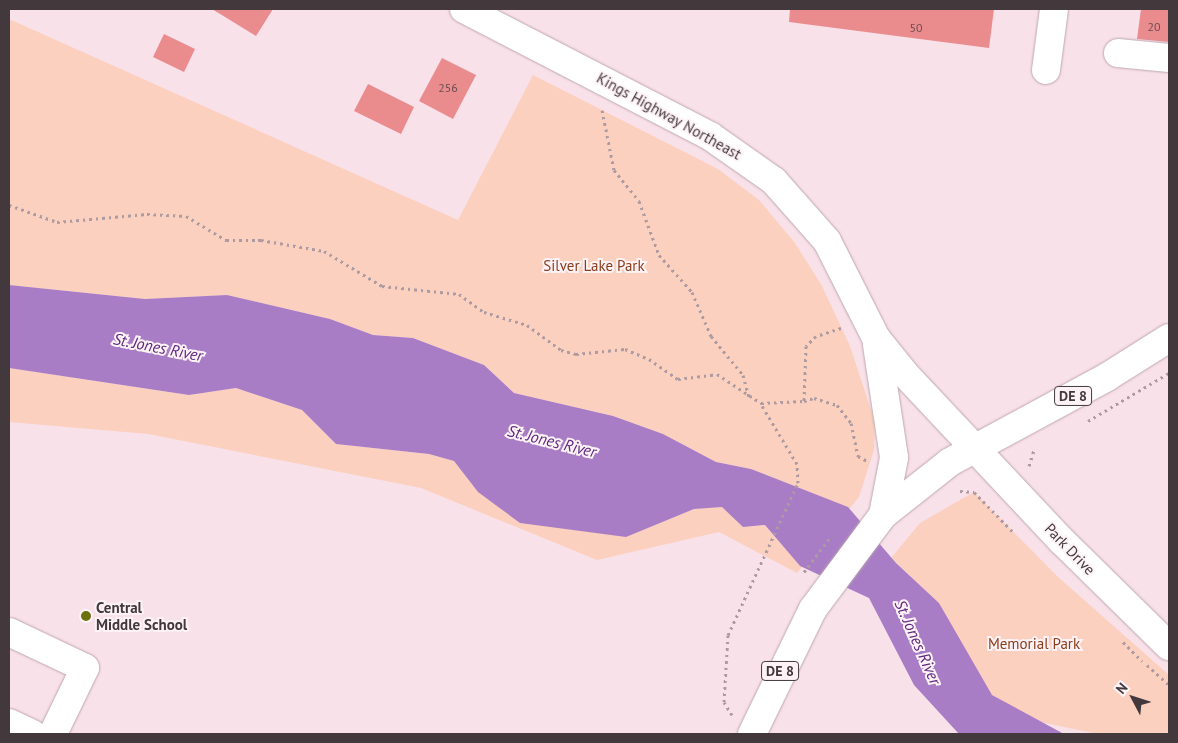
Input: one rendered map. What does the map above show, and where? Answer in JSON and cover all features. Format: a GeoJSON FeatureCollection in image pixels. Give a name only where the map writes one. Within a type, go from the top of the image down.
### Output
{"type":"FeatureCollection","features":[{"type":"Feature","properties":{"kind":"main road","name":"Kings Highway Northeast"},"geometry":{"type":"LineString","coordinates":[[464,9],[498,17],[613,86],[718,141],[774,181],[827,241],[876,338],[974,449]]}},
{"type":"Feature","properties":{"kind":"main road"},"geometry":{"type":"LineString","coordinates":[[1046,70],[1054,9]]}},
{"type":"Feature","properties":{"kind":"main road"},"geometry":{"type":"LineString","coordinates":[[1118,53],[1169,58]]}},
{"type":"Feature","properties":{"kind":"main road"},"geometry":{"type":"LineString","coordinates":[[876,338],[894,458],[883,514]]}},
{"type":"Feature","properties":{"kind":"main road","name":"DE 8"},"geometry":{"type":"LineString","coordinates":[[742,726],[813,609],[883,514],[917,486],[974,449],[1169,338]]}},
{"type":"Feature","properties":{"kind":"main road","name":"Park Drive"},"geometry":{"type":"LineString","coordinates":[[974,449],[1169,646]]}},
{"type":"Feature","properties":{"kind":"main road"},"geometry":{"type":"LineString","coordinates":[[9,632],[85,668],[52,734]]}},
{"type":"Feature","properties":{"kind":"main road"},"geometry":{"type":"LineString","coordinates":[[9,723],[33,734]]}},
{"type":"Feature","properties":{"kind":"path"},"geometry":{"type":"LineString","coordinates":[[613,86],[602,108],[614,170],[639,201],[659,255],[692,292],[711,336],[744,375],[749,398]]}},
{"type":"Feature","properties":{"kind":"path"},"geometry":{"type":"LineString","coordinates":[[9,204],[57,222],[147,214],[186,216],[226,240],[261,240],[324,251],[382,286],[460,294],[484,312],[527,325],[561,350],[576,354],[625,349],[649,359],[678,379],[723,376],[749,398],[761,403],[804,401],[814,398],[837,405],[851,423],[858,456],[871,462]]}},
{"type":"Feature","properties":{"kind":"path"},"geometry":{"type":"LineString","coordinates":[[804,401],[806,346],[816,336],[847,326]]}},
{"type":"Feature","properties":{"kind":"path"},"geometry":{"type":"LineString","coordinates":[[1080,425],[1169,374]]}},
{"type":"Feature","properties":{"kind":"path"},"geometry":{"type":"LineString","coordinates":[[742,726],[724,702],[728,635],[798,483],[797,464],[761,403]]}},
{"type":"Feature","properties":{"kind":"path"},"geometry":{"type":"LineString","coordinates":[[1031,470],[1028,458],[1036,448]]}},
{"type":"Feature","properties":{"kind":"path"},"geometry":{"type":"LineString","coordinates":[[951,498],[969,489],[1016,534]]}},
{"type":"Feature","properties":{"kind":"path"},"geometry":{"type":"LineString","coordinates":[[1119,638],[1169,685]]}},
{"type":"Feature","properties":{"kind":"green space","name":"Silver Lake Park"},"geometry":{"type":"Polygon","coordinates":[[[9,19],[458,220],[533,75],[718,169],[759,200],[795,243],[822,286],[850,346],[875,422],[874,450],[859,497],[797,573],[719,532],[597,560],[421,488],[148,434],[9,422],[9,368],[189,395],[236,388],[302,410],[336,444],[429,454],[454,461],[478,492],[626,537],[694,509],[722,506],[743,527],[765,525],[800,566],[847,507],[751,469],[716,462],[663,434],[613,416],[514,393],[484,365],[413,338],[373,335],[330,319],[227,295],[145,299],[9,285],[9,19]]]}},
{"type":"Feature","properties":{"kind":"green space","name":"Memorial Park"},"geometry":{"type":"Polygon","coordinates":[[[974,492],[1057,576],[1169,675],[1169,734],[1098,734],[1030,720],[982,688],[939,603],[891,558],[920,523],[974,492]]]}},
{"type":"Feature","properties":{"kind":"water","name":"St. Jones River"},"geometry":{"type":"Polygon","coordinates":[[[9,285],[145,299],[227,295],[330,319],[373,335],[413,338],[484,365],[514,393],[613,416],[663,434],[716,462],[751,469],[848,507],[896,563],[939,603],[992,695],[1064,734],[959,734],[914,685],[869,598],[800,566],[765,525],[743,527],[722,507],[694,509],[626,537],[520,523],[478,492],[454,461],[429,454],[336,444],[302,410],[236,388],[189,395],[9,368],[9,285]]]}},
{"type":"Feature","properties":{"kind":"building"},"geometry":{"type":"Polygon","coordinates":[[[212,9],[273,9],[256,36],[212,9]]]}},
{"type":"Feature","properties":{"kind":"building"},"geometry":{"type":"Polygon","coordinates":[[[790,9],[994,9],[989,48],[789,22],[790,9]]]}},
{"type":"Feature","properties":{"kind":"building"},"geometry":{"type":"Polygon","coordinates":[[[1141,9],[1169,9],[1169,42],[1137,39],[1141,9]]]}},
{"type":"Feature","properties":{"kind":"building"},"geometry":{"type":"Polygon","coordinates":[[[164,34],[195,49],[184,72],[153,57],[164,34]]]}},
{"type":"Feature","properties":{"kind":"building"},"geometry":{"type":"Polygon","coordinates":[[[442,58],[476,75],[453,119],[419,101],[442,58]]]}},
{"type":"Feature","properties":{"kind":"building"},"geometry":{"type":"Polygon","coordinates":[[[368,84],[414,107],[401,134],[354,111],[368,84]]]}},
{"type":"Feature","properties":{"kind":"place","name":"Central Middle School"},"geometry":{"type":"Point","coordinates":[86,616]}}]}
